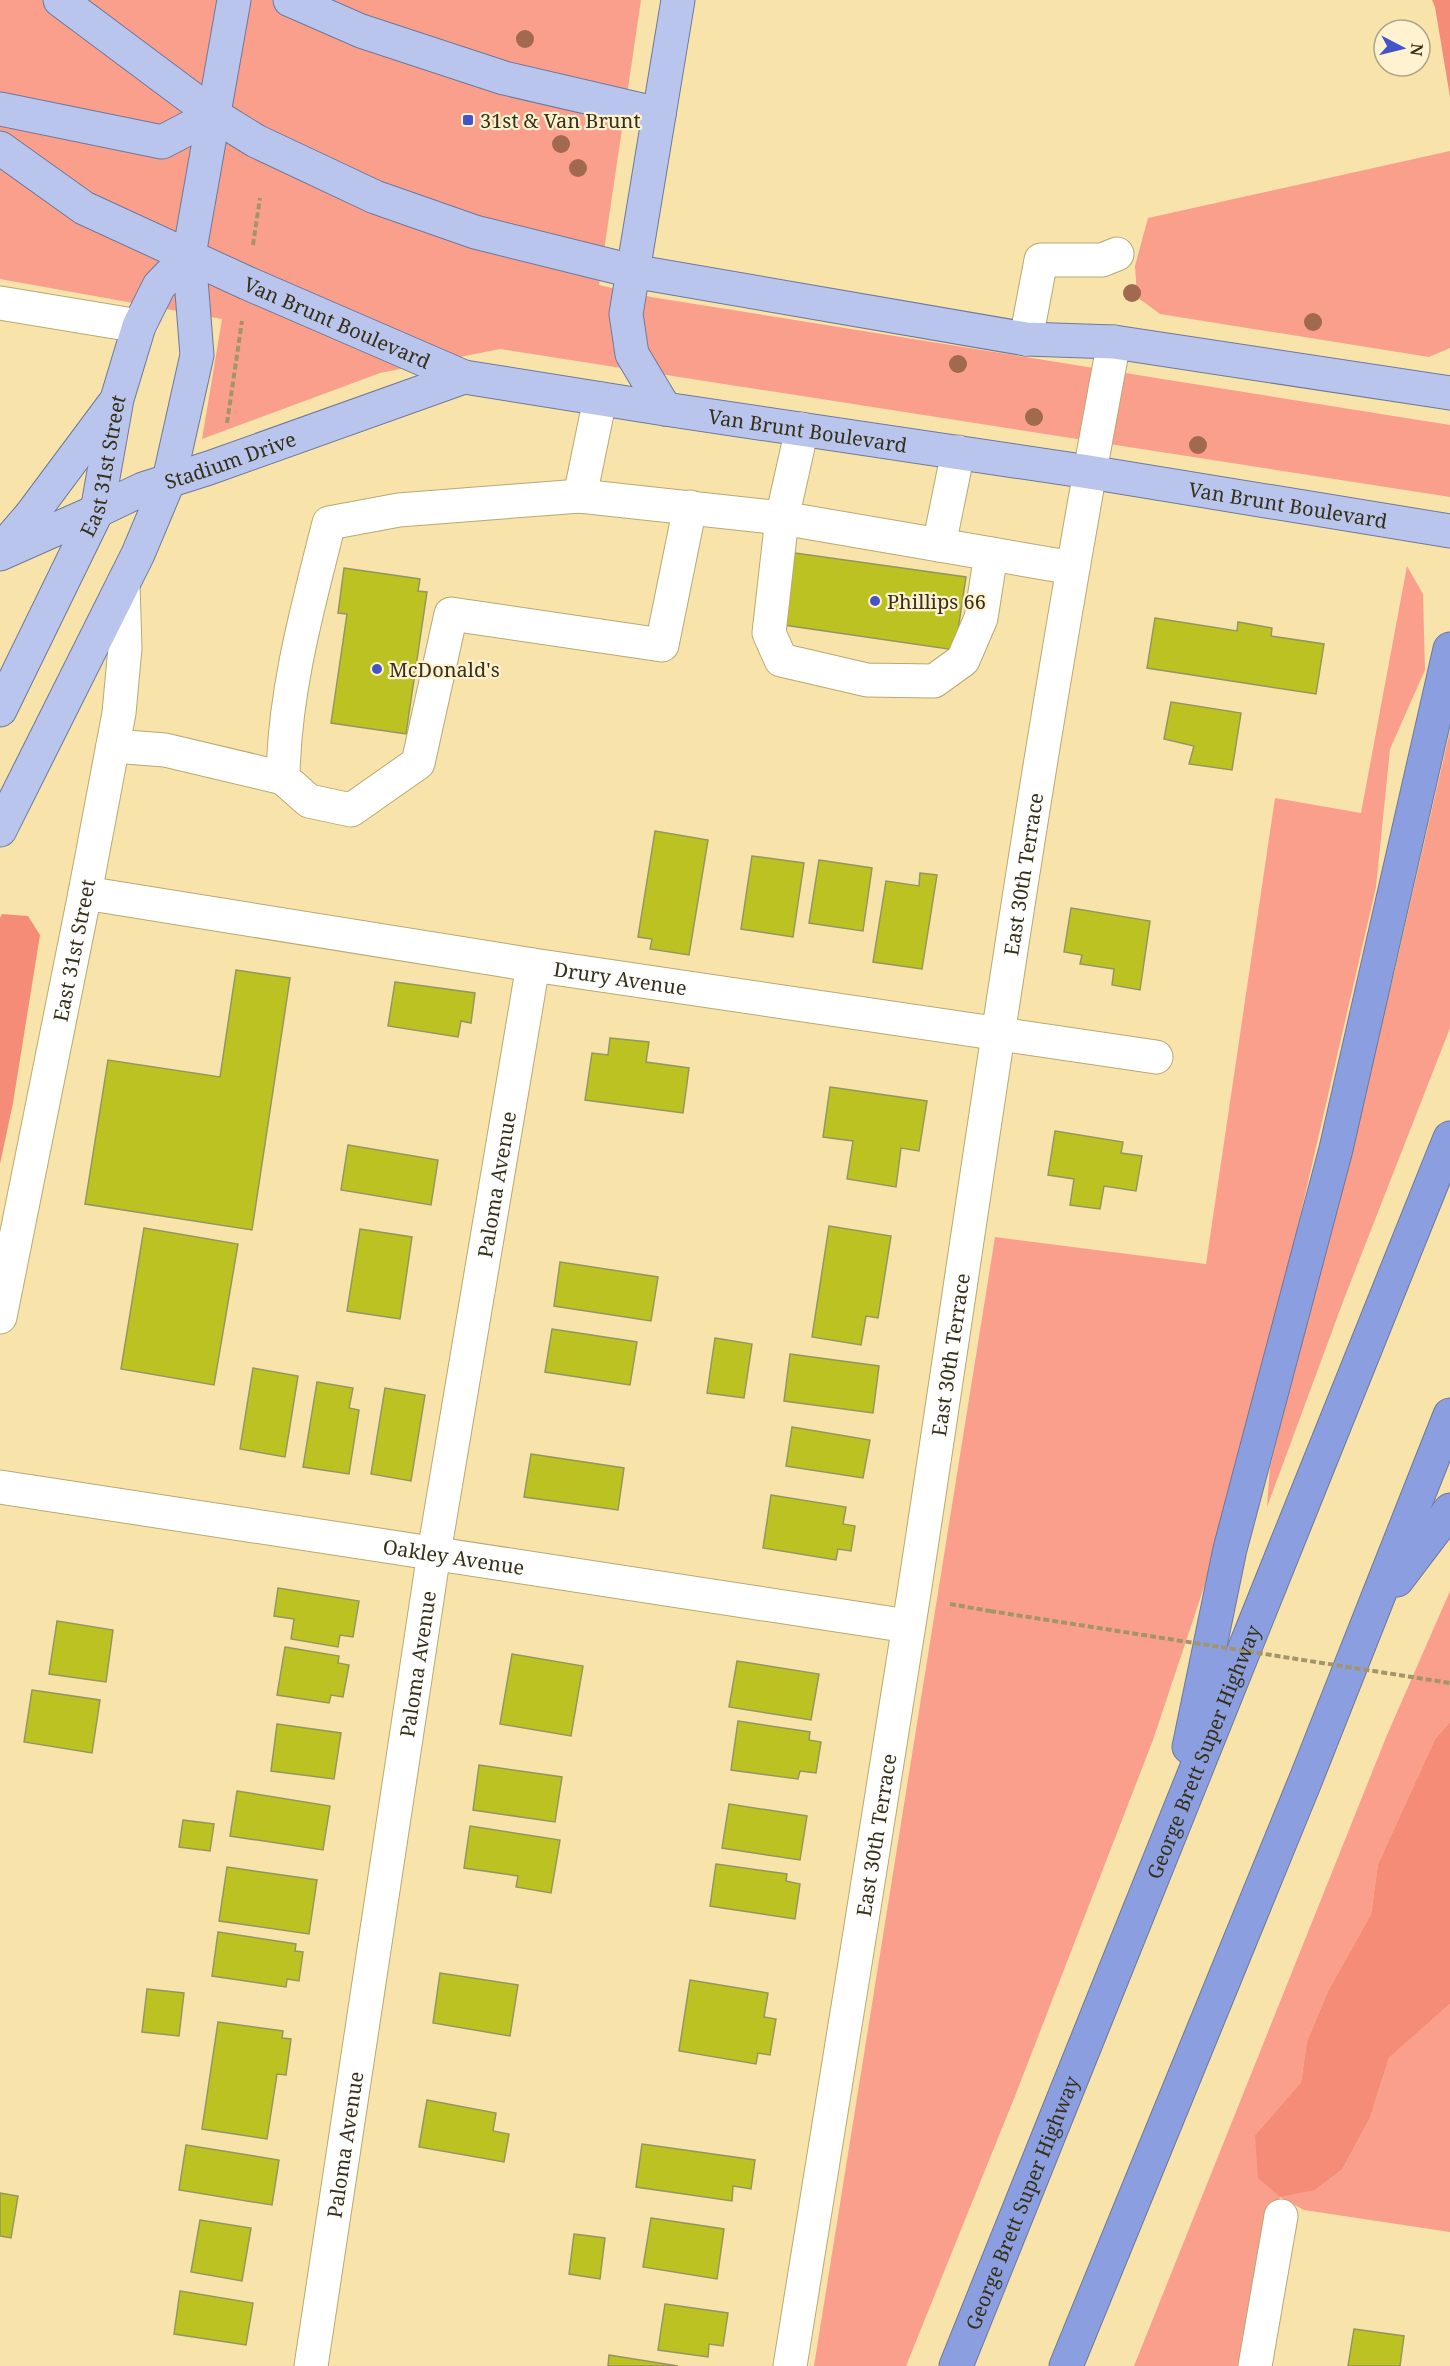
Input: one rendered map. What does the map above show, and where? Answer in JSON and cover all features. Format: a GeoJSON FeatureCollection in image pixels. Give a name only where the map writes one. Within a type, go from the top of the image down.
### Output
{"type":"FeatureCollection","features":[{"type":"Feature","properties":{"kind":"highway"},"geometry":{"type":"LineString","coordinates":[[1171,1833],[1230,1549],[1336,1149],[1450,649]]}},
{"type":"Feature","properties":{"kind":"highway","name":"George Brett Super Highway"},"geometry":{"type":"LineString","coordinates":[[956,2366],[1450,1138]]}},
{"type":"Feature","properties":{"kind":"highway"},"geometry":{"type":"LineString","coordinates":[[1066,2366],[1306,1779],[1450,1414]]}},
{"type":"Feature","properties":{"kind":"highway"},"geometry":{"type":"LineString","coordinates":[[1372,1612],[1450,1510]]}},
{"type":"Feature","properties":{"kind":"main road"},"geometry":{"type":"LineString","coordinates":[[60,0],[214,115],[256,141],[375,197],[476,231],[632,271],[1026,339],[1114,342],[1450,393]]}},
{"type":"Feature","properties":{"kind":"main road","name":"East 31st Street"},"geometry":{"type":"LineString","coordinates":[[0,830],[123,584],[169,480],[197,356],[189,255],[234,0]]}},
{"type":"Feature","properties":{"kind":"main road"},"geometry":{"type":"LineString","coordinates":[[290,0],[361,31],[504,78],[659,114]]}},
{"type":"Feature","properties":{"kind":"main road"},"geometry":{"type":"LineString","coordinates":[[665,409],[632,354],[626,314],[678,0]]}},
{"type":"Feature","properties":{"kind":"main road"},"geometry":{"type":"LineString","coordinates":[[0,109],[162,141],[214,115]]}},
{"type":"Feature","properties":{"kind":"main road","name":"Van Brunt Boulevard"},"geometry":{"type":"LineString","coordinates":[[0,148],[84,208],[464,376],[665,409],[1089,472],[1450,531]]}},
{"type":"Feature","properties":{"kind":"main road","name":"East 31st Street"},"geometry":{"type":"LineString","coordinates":[[1,709],[97,512],[117,399],[139,326],[159,285],[189,255]]}},
{"type":"Feature","properties":{"kind":"main road","name":"Stadium Drive"},"geometry":{"type":"LineString","coordinates":[[0,553],[97,512],[143,489],[464,376]]}},
{"type":"Feature","properties":{"kind":"main road"},"geometry":{"type":"LineString","coordinates":[[0,553],[117,399]]}},
{"type":"Feature","properties":{"kind":"main road"},"geometry":{"type":"LineString","coordinates":[[0,669],[1,709]]}},
{"type":"Feature","properties":{"kind":"street"},"geometry":{"type":"LineString","coordinates":[[1026,339],[1041,260],[1102,261],[1117,254]]}},
{"type":"Feature","properties":{"kind":"street"},"geometry":{"type":"LineString","coordinates":[[0,303],[139,326]]}},
{"type":"Feature","properties":{"kind":"street","name":"East 30th Terrace"},"geometry":{"type":"LineString","coordinates":[[790,2366],[908,1626],[997,1034],[1089,472],[1114,342]]}},
{"type":"Feature","properties":{"kind":"street"},"geometry":{"type":"LineString","coordinates":[[580,496],[600,399]]}},
{"type":"Feature","properties":{"kind":"street"},"geometry":{"type":"LineString","coordinates":[[802,429],[782,518],[769,633],[781,660],[867,680],[934,681],[963,660],[981,618],[991,554]]}},
{"type":"Feature","properties":{"kind":"street"},"geometry":{"type":"LineString","coordinates":[[939,545],[958,452]]}},
{"type":"Feature","properties":{"kind":"street"},"geometry":{"type":"LineString","coordinates":[[283,778],[283,741],[302,637],[329,523],[399,510],[580,496],[782,518],[1073,568]]}},
{"type":"Feature","properties":{"kind":"street"},"geometry":{"type":"LineString","coordinates":[[113,746],[165,750],[283,778],[309,801],[351,810],[418,763],[452,614],[662,645],[690,507]]}},
{"type":"Feature","properties":{"kind":"street","name":"East 31st Street"},"geometry":{"type":"LineString","coordinates":[[0,1317],[86,893],[119,713],[125,648],[123,584]]}},
{"type":"Feature","properties":{"kind":"street","name":"Drury Avenue"},"geometry":{"type":"LineString","coordinates":[[86,893],[533,965],[1156,1057]]}},
{"type":"Feature","properties":{"kind":"street","name":"Paloma Avenue"},"geometry":{"type":"LineString","coordinates":[[310,2366],[434,1552],[533,965]]}},
{"type":"Feature","properties":{"kind":"street","name":"Oakley Avenue"},"geometry":{"type":"LineString","coordinates":[[0,1487],[908,1626]]}},
{"type":"Feature","properties":{"kind":"street"},"geometry":{"type":"LineString","coordinates":[[1255,2366],[1281,2216]]}},
{"type":"Feature","properties":{"kind":"path"},"geometry":{"type":"LineString","coordinates":[[253,246],[260,198]]}},
{"type":"Feature","properties":{"kind":"path"},"geometry":{"type":"LineString","coordinates":[[226,427],[243,317]]}},
{"type":"Feature","properties":{"kind":"path"},"geometry":{"type":"LineString","coordinates":[[990,1611],[1450,1683]]}},
{"type":"Feature","properties":{"kind":"shaded area"},"geometry":{"type":"Polygon","coordinates":[[[0,0],[641,0],[599,285],[651,297],[1450,425],[1450,497],[500,349],[380,373],[202,439],[222,319],[0,279],[0,0]]]}},
{"type":"Feature","properties":{"kind":"shaded area"},"geometry":{"type":"Polygon","coordinates":[[[1432,0],[1450,0],[1450,97],[1435,7],[1432,0]]]}},
{"type":"Feature","properties":{"kind":"shaded area"},"geometry":{"type":"Polygon","coordinates":[[[1450,151],[1450,348],[1429,357],[1160,314],[1137,297],[1135,266],[1148,218],[1450,151]]]}},
{"type":"Feature","properties":{"kind":"shaded area"},"geometry":{"type":"Polygon","coordinates":[[[1407,566],[1423,594],[1425,670],[1390,749],[1376,887],[1279,1308],[1214,1557],[1153,1740],[1015,2096],[906,2366],[814,2366],[995,1237],[1206,1264],[1275,798],[1361,813],[1407,566]]]}},
{"type":"Feature","properties":{"kind":"shaded area"},"geometry":{"type":"Polygon","coordinates":[[[1450,731],[1450,1028],[1344,1299],[1267,1507],[1270,1467],[1394,974],[1450,731]]]}},
{"type":"Feature","properties":{"kind":"shaded area"},"geometry":{"type":"Polygon","coordinates":[[[2,914],[28,916],[40,935],[13,1103],[0,1164],[0,918],[2,914]]]}},
{"type":"Feature","properties":{"kind":"shaded area"},"geometry":{"type":"Polygon","coordinates":[[[1450,1591],[1450,1722],[1435,1739],[1378,1864],[1371,1914],[1328,1991],[1307,2041],[1301,2082],[1255,2135],[1315,2190],[1342,2170],[1370,2118],[1389,2058],[1450,2004],[1450,2232],[1304,2210],[1280,2197],[1248,2366],[1134,2366],[1387,1735],[1450,1591]]]}},
{"type":"Feature","properties":{"kind":"shaded area"},"geometry":{"type":"Polygon","coordinates":[[[1450,1722],[1450,2004],[1389,2058],[1370,2118],[1342,2170],[1315,2190],[1280,2197],[1258,2178],[1255,2135],[1301,2082],[1307,2041],[1328,1991],[1371,1914],[1378,1864],[1435,1739],[1450,1722]]]}},
{"type":"Feature","properties":{"kind":"building","name":"Phillips 66"},"geometry":{"type":"Polygon","coordinates":[[[795,553],[966,577],[955,650],[784,625],[795,553]]]}},
{"type":"Feature","properties":{"kind":"building","name":"McDonald's"},"geometry":{"type":"Polygon","coordinates":[[[344,568],[420,579],[418,591],[427,592],[406,734],[331,723],[347,614],[338,613],[344,568]]]}},
{"type":"Feature","properties":{"kind":"building"},"geometry":{"type":"Polygon","coordinates":[[[1155,618],[1237,631],[1238,622],[1272,628],[1271,636],[1324,644],[1316,694],[1147,668],[1155,618]]]}},
{"type":"Feature","properties":{"kind":"building"},"geometry":{"type":"Polygon","coordinates":[[[1171,702],[1241,713],[1232,770],[1189,764],[1194,746],[1164,739],[1171,702]]]}},
{"type":"Feature","properties":{"kind":"building"},"geometry":{"type":"Polygon","coordinates":[[[655,831],[708,840],[689,955],[650,949],[652,939],[638,937],[655,831]]]}},
{"type":"Feature","properties":{"kind":"building"},"geometry":{"type":"Polygon","coordinates":[[[752,856],[804,863],[793,937],[741,929],[752,856]]]}},
{"type":"Feature","properties":{"kind":"building"},"geometry":{"type":"Polygon","coordinates":[[[819,860],[872,868],[863,931],[809,923],[819,860]]]}},
{"type":"Feature","properties":{"kind":"building"},"geometry":{"type":"Polygon","coordinates":[[[920,873],[937,875],[922,969],[873,962],[886,881],[919,886],[920,873]]]}},
{"type":"Feature","properties":{"kind":"building"},"geometry":{"type":"Polygon","coordinates":[[[1071,908],[1150,921],[1140,990],[1112,985],[1114,969],[1080,964],[1082,955],[1064,952],[1071,908]]]}},
{"type":"Feature","properties":{"kind":"building"},"geometry":{"type":"Polygon","coordinates":[[[236,970],[290,978],[252,1230],[85,1204],[108,1060],[220,1077],[236,970]]]}},
{"type":"Feature","properties":{"kind":"building"},"geometry":{"type":"Polygon","coordinates":[[[395,982],[475,993],[471,1023],[461,1021],[458,1037],[388,1026],[395,982]]]}},
{"type":"Feature","properties":{"kind":"building"},"geometry":{"type":"Polygon","coordinates":[[[610,1038],[649,1042],[646,1062],[689,1068],[683,1113],[585,1100],[592,1053],[608,1055],[610,1038]]]}},
{"type":"Feature","properties":{"kind":"building"},"geometry":{"type":"Polygon","coordinates":[[[830,1087],[927,1101],[919,1151],[901,1148],[896,1187],[847,1179],[853,1141],[823,1137],[830,1087]]]}},
{"type":"Feature","properties":{"kind":"building"},"geometry":{"type":"Polygon","coordinates":[[[1055,1131],[1123,1142],[1121,1153],[1142,1156],[1136,1191],[1104,1186],[1100,1209],[1070,1205],[1074,1179],[1048,1175],[1055,1131]]]}},
{"type":"Feature","properties":{"kind":"building"},"geometry":{"type":"Polygon","coordinates":[[[348,1145],[438,1160],[431,1205],[341,1190],[348,1145]]]}},
{"type":"Feature","properties":{"kind":"building"},"geometry":{"type":"Polygon","coordinates":[[[829,1226],[891,1236],[878,1318],[866,1316],[861,1345],[812,1337],[829,1226]]]}},
{"type":"Feature","properties":{"kind":"building"},"geometry":{"type":"Polygon","coordinates":[[[144,1228],[238,1244],[214,1385],[121,1369],[144,1228]]]}},
{"type":"Feature","properties":{"kind":"building"},"geometry":{"type":"Polygon","coordinates":[[[360,1229],[412,1237],[400,1319],[347,1311],[360,1229]]]}},
{"type":"Feature","properties":{"kind":"building"},"geometry":{"type":"Polygon","coordinates":[[[560,1262],[658,1277],[651,1321],[554,1306],[560,1262]]]}},
{"type":"Feature","properties":{"kind":"building"},"geometry":{"type":"Polygon","coordinates":[[[552,1329],[637,1342],[630,1385],[545,1372],[552,1329]]]}},
{"type":"Feature","properties":{"kind":"building"},"geometry":{"type":"Polygon","coordinates":[[[715,1338],[752,1344],[744,1398],[707,1393],[715,1338]]]}},
{"type":"Feature","properties":{"kind":"building"},"geometry":{"type":"Polygon","coordinates":[[[790,1354],[879,1366],[873,1413],[784,1401],[790,1354]]]}},
{"type":"Feature","properties":{"kind":"building"},"geometry":{"type":"Polygon","coordinates":[[[253,1368],[298,1376],[285,1457],[240,1449],[253,1368]]]}},
{"type":"Feature","properties":{"kind":"building"},"geometry":{"type":"Polygon","coordinates":[[[317,1382],[353,1388],[349,1408],[359,1410],[349,1474],[303,1467],[317,1382]]]}},
{"type":"Feature","properties":{"kind":"building"},"geometry":{"type":"Polygon","coordinates":[[[385,1388],[425,1395],[411,1481],[371,1474],[385,1388]]]}},
{"type":"Feature","properties":{"kind":"building"},"geometry":{"type":"Polygon","coordinates":[[[792,1427],[870,1440],[863,1478],[786,1466],[792,1427]]]}},
{"type":"Feature","properties":{"kind":"building"},"geometry":{"type":"Polygon","coordinates":[[[531,1454],[624,1468],[618,1510],[524,1497],[531,1454]]]}},
{"type":"Feature","properties":{"kind":"building"},"geometry":{"type":"Polygon","coordinates":[[[771,1495],[846,1507],[843,1524],[855,1526],[851,1551],[838,1549],[836,1560],[763,1548],[771,1495]]]}},
{"type":"Feature","properties":{"kind":"building"},"geometry":{"type":"Polygon","coordinates":[[[278,1588],[359,1601],[353,1637],[340,1635],[338,1647],[291,1639],[294,1619],[274,1616],[278,1588]]]}},
{"type":"Feature","properties":{"kind":"building"},"geometry":{"type":"Polygon","coordinates":[[[57,1621],[113,1630],[106,1682],[49,1674],[57,1621]]]}},
{"type":"Feature","properties":{"kind":"building"},"geometry":{"type":"Polygon","coordinates":[[[285,1647],[339,1656],[338,1663],[349,1665],[343,1697],[331,1695],[329,1703],[277,1695],[285,1647]]]}},
{"type":"Feature","properties":{"kind":"building"},"geometry":{"type":"Polygon","coordinates":[[[512,1654],[583,1666],[571,1736],[500,1724],[512,1654]]]}},
{"type":"Feature","properties":{"kind":"building"},"geometry":{"type":"Polygon","coordinates":[[[737,1661],[819,1674],[811,1720],[729,1707],[737,1661]]]}},
{"type":"Feature","properties":{"kind":"building"},"geometry":{"type":"Polygon","coordinates":[[[32,1690],[100,1700],[92,1753],[24,1742],[32,1690]]]}},
{"type":"Feature","properties":{"kind":"building"},"geometry":{"type":"Polygon","coordinates":[[[738,1721],[810,1732],[809,1740],[821,1742],[816,1773],[800,1771],[798,1779],[731,1770],[738,1721]]]}},
{"type":"Feature","properties":{"kind":"building"},"geometry":{"type":"Polygon","coordinates":[[[277,1724],[341,1733],[334,1779],[271,1771],[277,1724]]]}},
{"type":"Feature","properties":{"kind":"building"},"geometry":{"type":"Polygon","coordinates":[[[479,1765],[562,1777],[555,1822],[473,1810],[479,1765]]]}},
{"type":"Feature","properties":{"kind":"building"},"geometry":{"type":"Polygon","coordinates":[[[237,1791],[330,1806],[323,1850],[230,1836],[237,1791]]]}},
{"type":"Feature","properties":{"kind":"building"},"geometry":{"type":"Polygon","coordinates":[[[729,1804],[807,1816],[800,1860],[722,1848],[729,1804]]]}},
{"type":"Feature","properties":{"kind":"building"},"geometry":{"type":"Polygon","coordinates":[[[183,1820],[214,1824],[210,1851],[179,1847],[183,1820]]]}},
{"type":"Feature","properties":{"kind":"building"},"geometry":{"type":"Polygon","coordinates":[[[470,1826],[560,1840],[551,1893],[516,1887],[518,1876],[464,1868],[470,1826]]]}},
{"type":"Feature","properties":{"kind":"building"},"geometry":{"type":"Polygon","coordinates":[[[716,1864],[787,1874],[786,1881],[800,1884],[795,1919],[710,1906],[716,1864]]]}},
{"type":"Feature","properties":{"kind":"building"},"geometry":{"type":"Polygon","coordinates":[[[227,1867],[317,1880],[309,1934],[219,1921],[227,1867]]]}},
{"type":"Feature","properties":{"kind":"building"},"geometry":{"type":"Polygon","coordinates":[[[218,1932],[296,1944],[295,1951],[303,1952],[299,1981],[287,1979],[286,1987],[212,1976],[218,1932]]]}},
{"type":"Feature","properties":{"kind":"building"},"geometry":{"type":"Polygon","coordinates":[[[440,1973],[518,1985],[510,2036],[433,2023],[440,1973]]]}},
{"type":"Feature","properties":{"kind":"building"},"geometry":{"type":"Polygon","coordinates":[[[690,1980],[768,1993],[764,2017],[776,2019],[770,2055],[758,2053],[756,2064],[679,2051],[690,1980]]]}},
{"type":"Feature","properties":{"kind":"building"},"geometry":{"type":"Polygon","coordinates":[[[147,1989],[184,1993],[179,2036],[142,2032],[147,1989]]]}},
{"type":"Feature","properties":{"kind":"building"},"geometry":{"type":"Polygon","coordinates":[[[218,2022],[283,2031],[282,2038],[291,2039],[286,2075],[277,2074],[267,2139],[202,2129],[218,2022]]]}},
{"type":"Feature","properties":{"kind":"building"},"geometry":{"type":"Polygon","coordinates":[[[427,2100],[496,2113],[493,2131],[509,2134],[504,2162],[419,2147],[427,2100]]]}},
{"type":"Feature","properties":{"kind":"building"},"geometry":{"type":"Polygon","coordinates":[[[642,2144],[755,2160],[751,2189],[733,2186],[732,2201],[636,2187],[642,2144]]]}},
{"type":"Feature","properties":{"kind":"building"},"geometry":{"type":"Polygon","coordinates":[[[186,2145],[279,2160],[272,2205],[179,2190],[186,2145]]]}},
{"type":"Feature","properties":{"kind":"building"},"geometry":{"type":"Polygon","coordinates":[[[0,2193],[18,2196],[11,2238],[0,2236],[0,2193]]]}},
{"type":"Feature","properties":{"kind":"building"},"geometry":{"type":"Polygon","coordinates":[[[651,2218],[724,2229],[717,2279],[643,2267],[651,2218]]]}},
{"type":"Feature","properties":{"kind":"building"},"geometry":{"type":"Polygon","coordinates":[[[200,2220],[251,2228],[242,2281],[191,2272],[200,2220]]]}},
{"type":"Feature","properties":{"kind":"building"},"geometry":{"type":"Polygon","coordinates":[[[574,2234],[605,2238],[600,2279],[569,2274],[574,2234]]]}},
{"type":"Feature","properties":{"kind":"building"},"geometry":{"type":"Polygon","coordinates":[[[180,2291],[253,2303],[246,2345],[174,2334],[180,2291]]]}},
{"type":"Feature","properties":{"kind":"building"},"geometry":{"type":"Polygon","coordinates":[[[665,2304],[728,2313],[723,2346],[709,2344],[708,2357],[658,2350],[665,2304]]]}},
{"type":"Feature","properties":{"kind":"building"},"geometry":{"type":"Polygon","coordinates":[[[1354,2329],[1404,2336],[1400,2366],[1348,2366],[1354,2329]]]}},
{"type":"Feature","properties":{"kind":"building"},"geometry":{"type":"Polygon","coordinates":[[[609,2355],[678,2366],[608,2366],[609,2355]]]}},
{"type":"Feature","properties":{"kind":"place","name":"31st & Van Brunt"},"geometry":{"type":"Point","coordinates":[468,120]}},
{"type":"Feature","properties":{"kind":"place","name":"Phillips 66"},"geometry":{"type":"Point","coordinates":[875,601]}},
{"type":"Feature","properties":{"kind":"place","name":"McDonald's"},"geometry":{"type":"Point","coordinates":[377,669]}}]}
